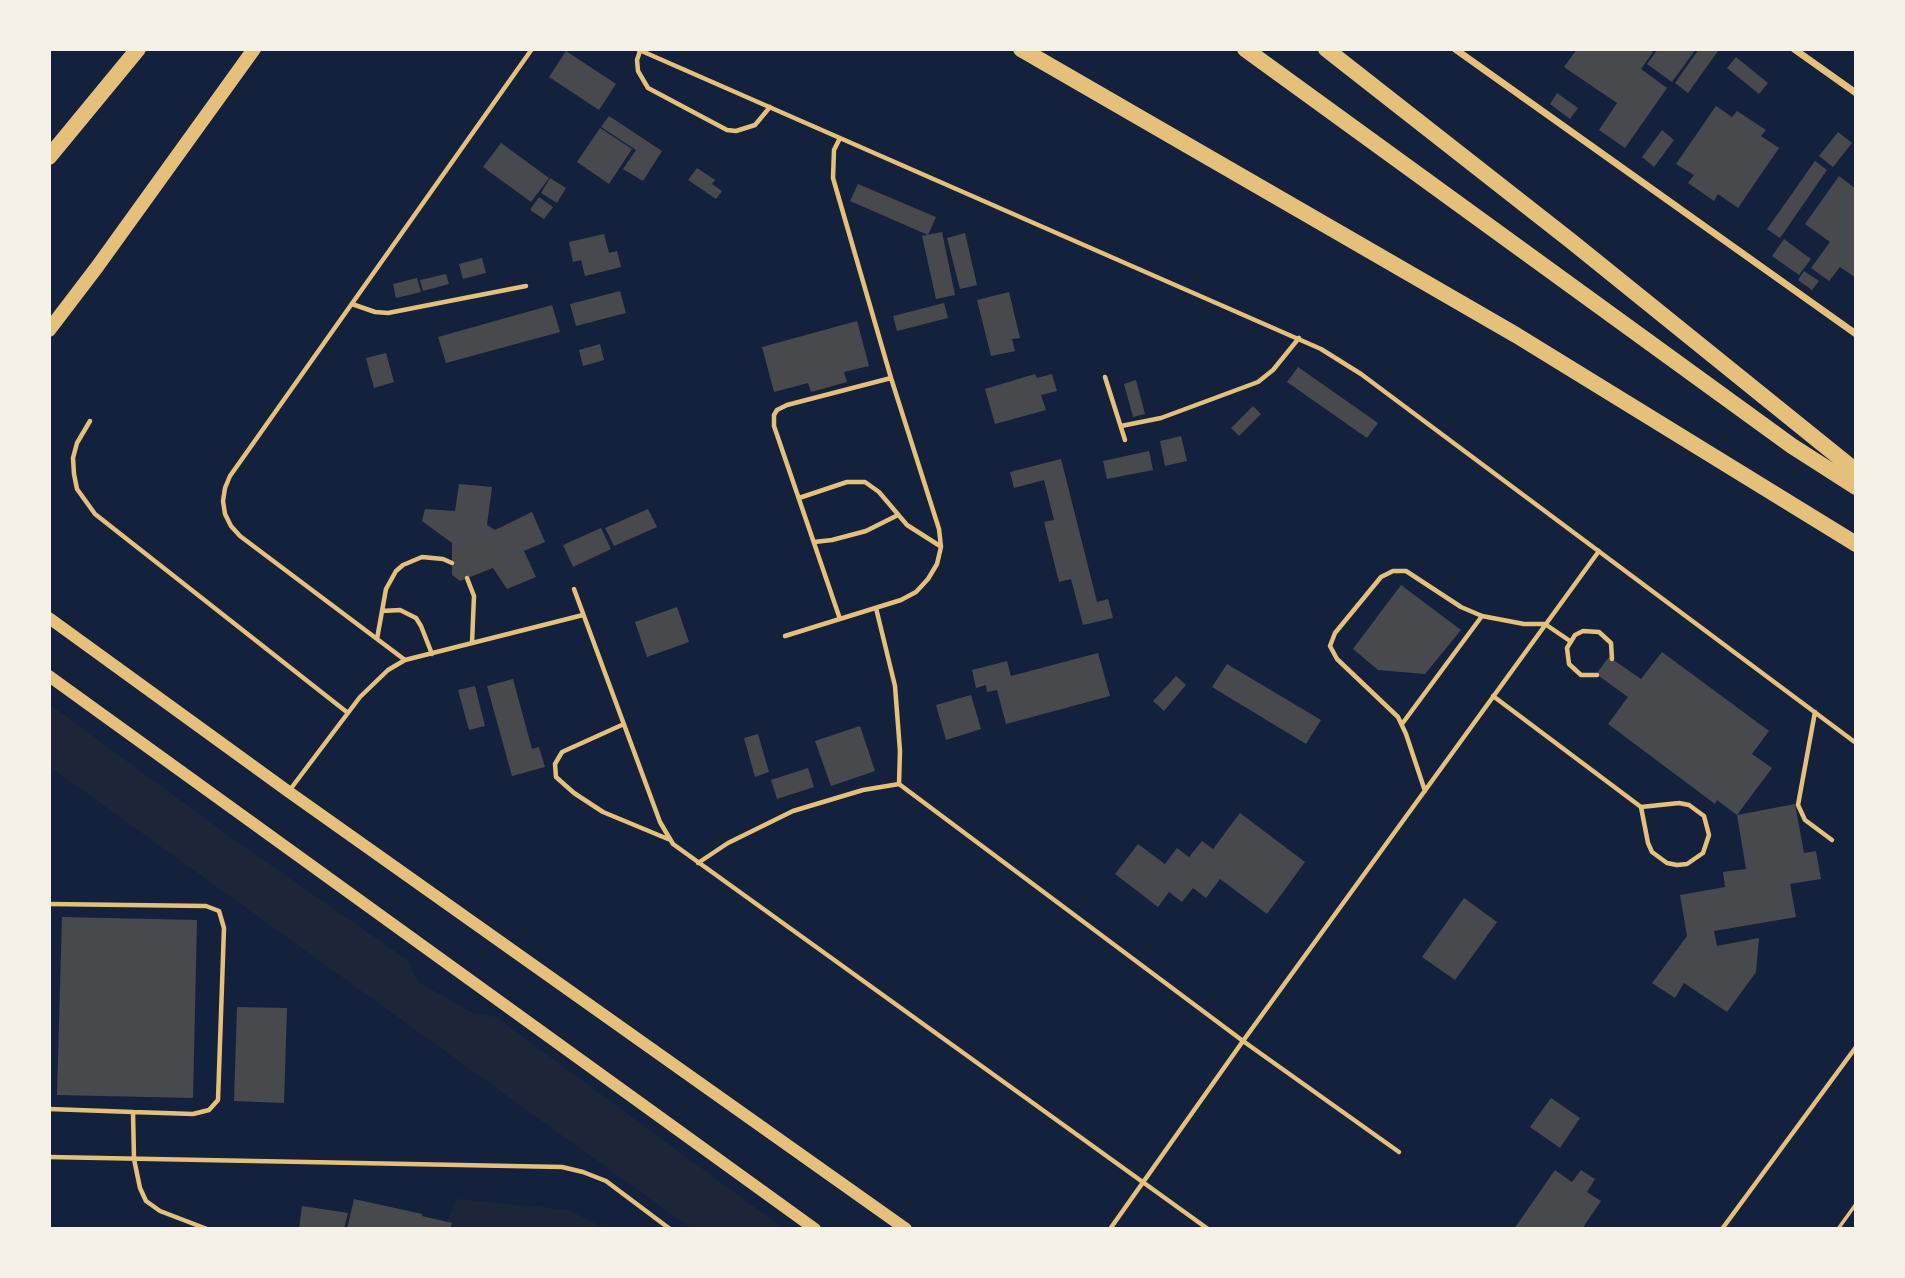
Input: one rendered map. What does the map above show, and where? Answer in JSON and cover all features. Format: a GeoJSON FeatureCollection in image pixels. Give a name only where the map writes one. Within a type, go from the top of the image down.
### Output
{"type":"FeatureCollection","features":[{"type":"Feature","properties":{"kind":"highway"},"geometry":{"type":"LineString","coordinates":[[49,157],[138,49]]}},
{"type":"Feature","properties":{"kind":"highway"},"geometry":{"type":"LineString","coordinates":[[1021,49],[1516,335],[1856,544]]}},
{"type":"Feature","properties":{"kind":"highway"},"geometry":{"type":"LineString","coordinates":[[1245,49],[1791,446],[1856,487]]}},
{"type":"Feature","properties":{"kind":"highway"},"geometry":{"type":"LineString","coordinates":[[1326,49],[1571,241],[1856,471]]}},
{"type":"Feature","properties":{"kind":"main road"},"geometry":{"type":"LineString","coordinates":[[49,330],[254,49]]}},
{"type":"Feature","properties":{"kind":"main road"},"geometry":{"type":"LineString","coordinates":[[49,618],[289,792],[906,1229]]}},
{"type":"Feature","properties":{"kind":"main road"},"geometry":{"type":"LineString","coordinates":[[49,676],[815,1229]]}},
{"type":"Feature","properties":{"kind":"street"},"geometry":{"type":"LineString","coordinates":[[1455,49],[1856,334]]}},
{"type":"Feature","properties":{"kind":"street"},"geometry":{"type":"LineString","coordinates":[[1794,49],[1856,93]]}},
{"type":"Feature","properties":{"kind":"lane"},"geometry":{"type":"LineString","coordinates":[[405,660],[240,536],[225,514],[223,501],[230,476],[532,49]]}},
{"type":"Feature","properties":{"kind":"lane"},"geometry":{"type":"LineString","coordinates":[[770,107],[755,125],[746,130],[727,130],[648,88],[638,71],[639,50],[770,107],[840,138],[1299,338],[1362,374],[1856,743]]}},
{"type":"Feature","properties":{"kind":"lane"},"geometry":{"type":"LineString","coordinates":[[785,636],[901,600],[916,592],[937,564],[941,547],[939,529],[833,178],[834,150],[840,138]]}},
{"type":"Feature","properties":{"kind":"lane"},"geometry":{"type":"LineString","coordinates":[[352,304],[375,312],[388,313],[526,286]]}},
{"type":"Feature","properties":{"kind":"lane"},"geometry":{"type":"LineString","coordinates":[[1121,426],[1161,418],[1258,382],[1273,370],[1299,338]]}},
{"type":"Feature","properties":{"kind":"lane"},"geometry":{"type":"LineString","coordinates":[[840,619],[774,426],[774,415],[777,410],[787,405],[891,377]]}},
{"type":"Feature","properties":{"kind":"lane"},"geometry":{"type":"LineString","coordinates":[[1105,377],[1125,440]]}},
{"type":"Feature","properties":{"kind":"lane"},"geometry":{"type":"LineString","coordinates":[[90,421],[77,443],[73,458],[77,489],[95,514],[348,713]]}},
{"type":"Feature","properties":{"kind":"lane"},"geometry":{"type":"LineString","coordinates":[[799,498],[856,481],[873,486],[917,534],[941,547]]}},
{"type":"Feature","properties":{"kind":"lane"},"geometry":{"type":"LineString","coordinates":[[814,542],[866,531],[898,515]]}},
{"type":"Feature","properties":{"kind":"lane"},"geometry":{"type":"LineString","coordinates":[[1110,1229],[1242,1041],[1599,551]]}},
{"type":"Feature","properties":{"kind":"lane"},"geometry":{"type":"LineString","coordinates":[[377,639],[390,580],[403,565],[422,557],[452,563]]}},
{"type":"Feature","properties":{"kind":"lane"},"geometry":{"type":"LineString","coordinates":[[1425,790],[1402,724],[1387,704],[1332,654],[1331,639],[1381,577],[1393,571],[1406,571],[1461,607],[1482,616],[1502,622],[1545,624],[1570,641]]}},
{"type":"Feature","properties":{"kind":"lane"},"geometry":{"type":"LineString","coordinates":[[467,578],[474,596],[472,643]]}},
{"type":"Feature","properties":{"kind":"lane"},"geometry":{"type":"LineString","coordinates":[[574,589],[668,839]]}},
{"type":"Feature","properties":{"kind":"lane"},"geometry":{"type":"LineString","coordinates":[[876,608],[895,686],[900,751],[899,784]]}},
{"type":"Feature","properties":{"kind":"lane"},"geometry":{"type":"LineString","coordinates":[[382,611],[400,610],[416,618],[432,653]]}},
{"type":"Feature","properties":{"kind":"lane"},"geometry":{"type":"LineString","coordinates":[[289,792],[373,682],[405,660],[583,615]]}},
{"type":"Feature","properties":{"kind":"lane"},"geometry":{"type":"LineString","coordinates":[[1402,724],[1482,616]]}},
{"type":"Feature","properties":{"kind":"lane"},"geometry":{"type":"LineString","coordinates":[[1597,675],[1589,677],[1574,671],[1566,656],[1570,641],[1583,631],[1599,632],[1611,643],[1612,659]]}},
{"type":"Feature","properties":{"kind":"lane"},"geometry":{"type":"LineString","coordinates":[[1493,696],[1641,807],[1648,843],[1659,859],[1667,863],[1687,864],[1703,853],[1707,844],[1708,825],[1697,809],[1679,803],[1641,807]]}},
{"type":"Feature","properties":{"kind":"lane"},"geometry":{"type":"LineString","coordinates":[[1815,712],[1798,805],[1805,820],[1832,840]]}},
{"type":"Feature","properties":{"kind":"lane"},"geometry":{"type":"LineString","coordinates":[[624,724],[562,752],[555,764],[556,777],[603,812],[668,839],[1208,1229]]}},
{"type":"Feature","properties":{"kind":"lane"},"geometry":{"type":"LineString","coordinates":[[698,863],[728,843],[793,811],[863,790],[899,784],[1242,1041],[1399,1152]]}},
{"type":"Feature","properties":{"kind":"lane"},"geometry":{"type":"LineString","coordinates":[[49,904],[206,906],[219,911],[224,928],[218,1100],[209,1110],[193,1114],[49,1109]]}},
{"type":"Feature","properties":{"kind":"lane"},"geometry":{"type":"LineString","coordinates":[[1722,1229],[1856,1046]]}},
{"type":"Feature","properties":{"kind":"lane"},"geometry":{"type":"LineString","coordinates":[[134,1112],[134,1159],[140,1188],[146,1201],[159,1210],[207,1229]]}},
{"type":"Feature","properties":{"kind":"lane"},"geometry":{"type":"LineString","coordinates":[[49,1157],[562,1167],[606,1181],[670,1229]]}},
{"type":"Feature","properties":{"kind":"path"},"geometry":{"type":"LineString","coordinates":[[1838,1229],[1856,1204]]}},
{"type":"Feature","properties":{"kind":"shaded area"},"geometry":{"type":"Polygon","coordinates":[[[49,704],[229,836],[407,960],[418,982],[473,1013],[496,1017],[784,1229],[692,1229],[49,766],[49,704]]]}},
{"type":"Feature","properties":{"kind":"shaded area"},"geometry":{"type":"Polygon","coordinates":[[[456,1199],[568,1210],[606,1229],[444,1229],[456,1199]]]}},
{"type":"Feature","properties":{"kind":"building"},"geometry":{"type":"Polygon","coordinates":[[[1577,49],[1648,49],[1653,52],[1641,69],[1667,88],[1625,148],[1599,130],[1617,103],[1564,67],[1577,49]]]}},
{"type":"Feature","properties":{"kind":"building"},"geometry":{"type":"Polygon","coordinates":[[[1658,49],[1696,49],[1672,82],[1647,64],[1658,49]]]}},
{"type":"Feature","properties":{"kind":"building"},"geometry":{"type":"Polygon","coordinates":[[[1699,49],[1718,51],[1688,93],[1675,83],[1699,49]]]}},
{"type":"Feature","properties":{"kind":"building"},"geometry":{"type":"Polygon","coordinates":[[[566,51],[616,84],[599,110],[549,77],[566,51]]]}},
{"type":"Feature","properties":{"kind":"building"},"geometry":{"type":"Polygon","coordinates":[[[1736,57],[1768,83],[1759,94],[1727,68],[1736,57]]]}},
{"type":"Feature","properties":{"kind":"building"},"geometry":{"type":"Polygon","coordinates":[[[1557,93],[1578,108],[1570,119],[1550,104],[1557,93]]]}},
{"type":"Feature","properties":{"kind":"building"},"geometry":{"type":"Polygon","coordinates":[[[1716,106],[1732,117],[1737,111],[1766,130],[1761,136],[1779,148],[1738,208],[1718,194],[1714,201],[1688,183],[1694,175],[1676,164],[1716,106]]]}},
{"type":"Feature","properties":{"kind":"building"},"geometry":{"type":"Polygon","coordinates":[[[609,116],[662,151],[643,181],[623,169],[636,150],[601,127],[609,116]]]}},
{"type":"Feature","properties":{"kind":"building"},"geometry":{"type":"Polygon","coordinates":[[[600,128],[632,149],[609,184],[577,162],[600,128]]]}},
{"type":"Feature","properties":{"kind":"building"},"geometry":{"type":"Polygon","coordinates":[[[1662,130],[1674,140],[1654,167],[1642,157],[1662,130]]]}},
{"type":"Feature","properties":{"kind":"building"},"geometry":{"type":"Polygon","coordinates":[[[1838,132],[1852,143],[1833,167],[1819,156],[1838,132]]]}},
{"type":"Feature","properties":{"kind":"building"},"geometry":{"type":"Polygon","coordinates":[[[501,143],[549,178],[531,202],[483,167],[501,143]]]}},
{"type":"Feature","properties":{"kind":"building"},"geometry":{"type":"Polygon","coordinates":[[[1815,161],[1827,170],[1780,238],[1767,229],[1815,161]]]}},
{"type":"Feature","properties":{"kind":"building"},"geometry":{"type":"Polygon","coordinates":[[[697,168],[715,180],[712,184],[722,191],[716,199],[688,180],[697,168]]]}},
{"type":"Feature","properties":{"kind":"building"},"geometry":{"type":"Polygon","coordinates":[[[1839,176],[1856,189],[1856,278],[1840,267],[1829,281],[1811,268],[1830,242],[1805,224],[1839,176]]]}},
{"type":"Feature","properties":{"kind":"building"},"geometry":{"type":"Polygon","coordinates":[[[550,178],[566,188],[557,203],[541,193],[550,178]]]}},
{"type":"Feature","properties":{"kind":"building"},"geometry":{"type":"Polygon","coordinates":[[[858,184],[936,217],[928,235],[850,201],[858,184]]]}},
{"type":"Feature","properties":{"kind":"building"},"geometry":{"type":"Polygon","coordinates":[[[539,197],[553,207],[544,219],[530,210],[539,197]]]}},
{"type":"Feature","properties":{"kind":"building"},"geometry":{"type":"Polygon","coordinates":[[[942,232],[955,295],[936,299],[922,236],[942,232]]]}},
{"type":"Feature","properties":{"kind":"building"},"geometry":{"type":"Polygon","coordinates":[[[965,233],[977,285],[960,289],[947,238],[965,233]]]}},
{"type":"Feature","properties":{"kind":"building"},"geometry":{"type":"Polygon","coordinates":[[[604,234],[609,253],[617,251],[621,267],[585,276],[581,260],[573,262],[569,242],[604,234]]]}},
{"type":"Feature","properties":{"kind":"building"},"geometry":{"type":"Polygon","coordinates":[[[1784,239],[1811,259],[1799,275],[1772,256],[1784,239]]]}},
{"type":"Feature","properties":{"kind":"building"},"geometry":{"type":"Polygon","coordinates":[[[482,258],[486,273],[463,279],[459,264],[482,258]]]}},
{"type":"Feature","properties":{"kind":"building"},"geometry":{"type":"Polygon","coordinates":[[[1804,271],[1819,281],[1812,290],[1798,280],[1804,271]]]}},
{"type":"Feature","properties":{"kind":"building"},"geometry":{"type":"Polygon","coordinates":[[[446,274],[449,284],[423,291],[420,280],[446,274]]]}},
{"type":"Feature","properties":{"kind":"building"},"geometry":{"type":"Polygon","coordinates":[[[417,278],[421,292],[396,298],[393,284],[417,278]]]}},
{"type":"Feature","properties":{"kind":"building"},"geometry":{"type":"Polygon","coordinates":[[[620,291],[626,313],[576,326],[570,304],[620,291]]]}},
{"type":"Feature","properties":{"kind":"building"},"geometry":{"type":"Polygon","coordinates":[[[1009,292],[1020,338],[1012,339],[1015,351],[991,356],[977,300],[1009,292]]]}},
{"type":"Feature","properties":{"kind":"building"},"geometry":{"type":"Polygon","coordinates":[[[944,303],[948,318],[897,331],[893,316],[944,303]]]}},
{"type":"Feature","properties":{"kind":"building"},"geometry":{"type":"Polygon","coordinates":[[[552,305],[560,332],[446,363],[438,337],[552,305]]]}},
{"type":"Feature","properties":{"kind":"building"},"geometry":{"type":"Polygon","coordinates":[[[857,321],[869,366],[844,372],[847,382],[811,392],[808,383],[774,392],[762,347],[857,321]]]}},
{"type":"Feature","properties":{"kind":"building"},"geometry":{"type":"Polygon","coordinates":[[[600,344],[604,360],[583,366],[579,350],[600,344]]]}},
{"type":"Feature","properties":{"kind":"building"},"geometry":{"type":"Polygon","coordinates":[[[386,353],[394,382],[374,388],[366,358],[386,353]]]}},
{"type":"Feature","properties":{"kind":"building"},"geometry":{"type":"Polygon","coordinates":[[[1298,367],[1378,423],[1367,438],[1287,382],[1298,367]]]}},
{"type":"Feature","properties":{"kind":"building"},"geometry":{"type":"Polygon","coordinates":[[[1035,374],[1037,378],[1052,374],[1057,391],[1041,395],[1046,410],[995,424],[985,389],[1035,374]]]}},
{"type":"Feature","properties":{"kind":"building"},"geometry":{"type":"Polygon","coordinates":[[[1136,380],[1145,414],[1133,417],[1124,384],[1136,380]]]}},
{"type":"Feature","properties":{"kind":"building"},"geometry":{"type":"Polygon","coordinates":[[[1253,406],[1261,414],[1239,436],[1231,428],[1253,406]]]}},
{"type":"Feature","properties":{"kind":"building"},"geometry":{"type":"Polygon","coordinates":[[[1181,436],[1187,461],[1165,466],[1160,441],[1181,436]]]}},
{"type":"Feature","properties":{"kind":"building"},"geometry":{"type":"Polygon","coordinates":[[[1149,451],[1153,470],[1107,479],[1103,461],[1149,451]]]}},
{"type":"Feature","properties":{"kind":"building"},"geometry":{"type":"Polygon","coordinates":[[[1061,459],[1097,602],[1108,599],[1113,618],[1083,625],[1071,579],[1059,582],[1044,522],[1054,520],[1044,480],[1014,488],[1010,472],[1061,459]]]}},
{"type":"Feature","properties":{"kind":"building"},"geometry":{"type":"Polygon","coordinates":[[[459,484],[492,487],[487,525],[495,530],[532,512],[545,542],[524,551],[536,577],[507,589],[493,568],[460,581],[452,575],[452,543],[422,521],[425,509],[455,511],[459,484]]]}},
{"type":"Feature","properties":{"kind":"building"},"geometry":{"type":"Polygon","coordinates":[[[648,509],[657,527],[614,546],[605,528],[648,509]]]}},
{"type":"Feature","properties":{"kind":"building"},"geometry":{"type":"Polygon","coordinates":[[[601,528],[611,549],[573,567],[563,545],[601,528]]]}},
{"type":"Feature","properties":{"kind":"building"},"geometry":{"type":"Polygon","coordinates":[[[1401,585],[1461,630],[1425,674],[1378,670],[1353,649],[1401,585]]]}},
{"type":"Feature","properties":{"kind":"building"},"geometry":{"type":"Polygon","coordinates":[[[677,607],[689,642],[647,657],[635,622],[677,607]]]}},
{"type":"Feature","properties":{"kind":"building"},"geometry":{"type":"Polygon","coordinates":[[[1662,652],[1769,731],[1752,754],[1772,768],[1737,815],[1717,800],[1715,804],[1608,724],[1628,697],[1596,674],[1609,657],[1641,679],[1662,652]]]}},
{"type":"Feature","properties":{"kind":"building"},"geometry":{"type":"Polygon","coordinates":[[[1098,653],[1110,696],[1006,724],[997,690],[987,692],[986,685],[976,688],[972,670],[1007,661],[1011,676],[1098,653]]]}},
{"type":"Feature","properties":{"kind":"building"},"geometry":{"type":"Polygon","coordinates":[[[1227,664],[1321,720],[1306,744],[1212,687],[1227,664]]]}},
{"type":"Feature","properties":{"kind":"building"},"geometry":{"type":"Polygon","coordinates":[[[1176,676],[1186,685],[1164,711],[1153,701],[1176,676]]]}},
{"type":"Feature","properties":{"kind":"building"},"geometry":{"type":"Polygon","coordinates":[[[513,679],[532,749],[539,747],[545,767],[512,776],[487,686],[513,679]]]}},
{"type":"Feature","properties":{"kind":"building"},"geometry":{"type":"Polygon","coordinates":[[[475,686],[485,726],[469,730],[458,690],[475,686]]]}},
{"type":"Feature","properties":{"kind":"building"},"geometry":{"type":"Polygon","coordinates":[[[971,695],[981,729],[946,740],[936,705],[971,695]]]}},
{"type":"Feature","properties":{"kind":"building"},"geometry":{"type":"Polygon","coordinates":[[[860,726],[875,771],[831,786],[815,741],[860,726]]]}},
{"type":"Feature","properties":{"kind":"building"},"geometry":{"type":"Polygon","coordinates":[[[758,734],[769,772],[755,777],[744,738],[758,734]]]}},
{"type":"Feature","properties":{"kind":"building"},"geometry":{"type":"Polygon","coordinates":[[[808,768],[814,787],[777,799],[771,780],[808,768]]]}},
{"type":"Feature","properties":{"kind":"building"},"geometry":{"type":"Polygon","coordinates":[[[1795,804],[1804,853],[1816,851],[1821,879],[1790,884],[1796,917],[1714,931],[1717,946],[1759,938],[1756,972],[1727,1012],[1684,983],[1675,998],[1652,983],[1687,936],[1680,895],[1725,887],[1723,872],[1746,869],[1737,815],[1795,804]]]}},
{"type":"Feature","properties":{"kind":"building"},"geometry":{"type":"Polygon","coordinates":[[[1240,813],[1305,862],[1267,914],[1220,879],[1206,898],[1193,888],[1182,902],[1169,892],[1158,907],[1115,874],[1138,844],[1165,864],[1177,848],[1189,857],[1202,841],[1213,849],[1240,813]]]}},
{"type":"Feature","properties":{"kind":"building"},"geometry":{"type":"Polygon","coordinates":[[[1464,898],[1497,922],[1455,980],[1422,957],[1464,898]]]}},
{"type":"Feature","properties":{"kind":"building"},"geometry":{"type":"Polygon","coordinates":[[[62,917],[197,920],[193,1098],[57,1095],[62,917]]]}},
{"type":"Feature","properties":{"kind":"building"},"geometry":{"type":"Polygon","coordinates":[[[237,1007],[287,1008],[284,1103],[234,1101],[237,1007]]]}},
{"type":"Feature","properties":{"kind":"building"},"geometry":{"type":"Polygon","coordinates":[[[1551,1098],[1580,1118],[1560,1148],[1530,1127],[1551,1098]]]}},
{"type":"Feature","properties":{"kind":"building"},"geometry":{"type":"Polygon","coordinates":[[[1555,1170],[1572,1182],[1581,1170],[1595,1179],[1587,1192],[1601,1201],[1582,1229],[1514,1229],[1555,1170]]]}},
{"type":"Feature","properties":{"kind":"building"},"geometry":{"type":"Polygon","coordinates":[[[354,1199],[452,1223],[450,1229],[347,1229],[354,1199]]]}},
{"type":"Feature","properties":{"kind":"building"},"geometry":{"type":"Polygon","coordinates":[[[302,1206],[348,1213],[344,1229],[299,1229],[302,1206]]]}}]}
